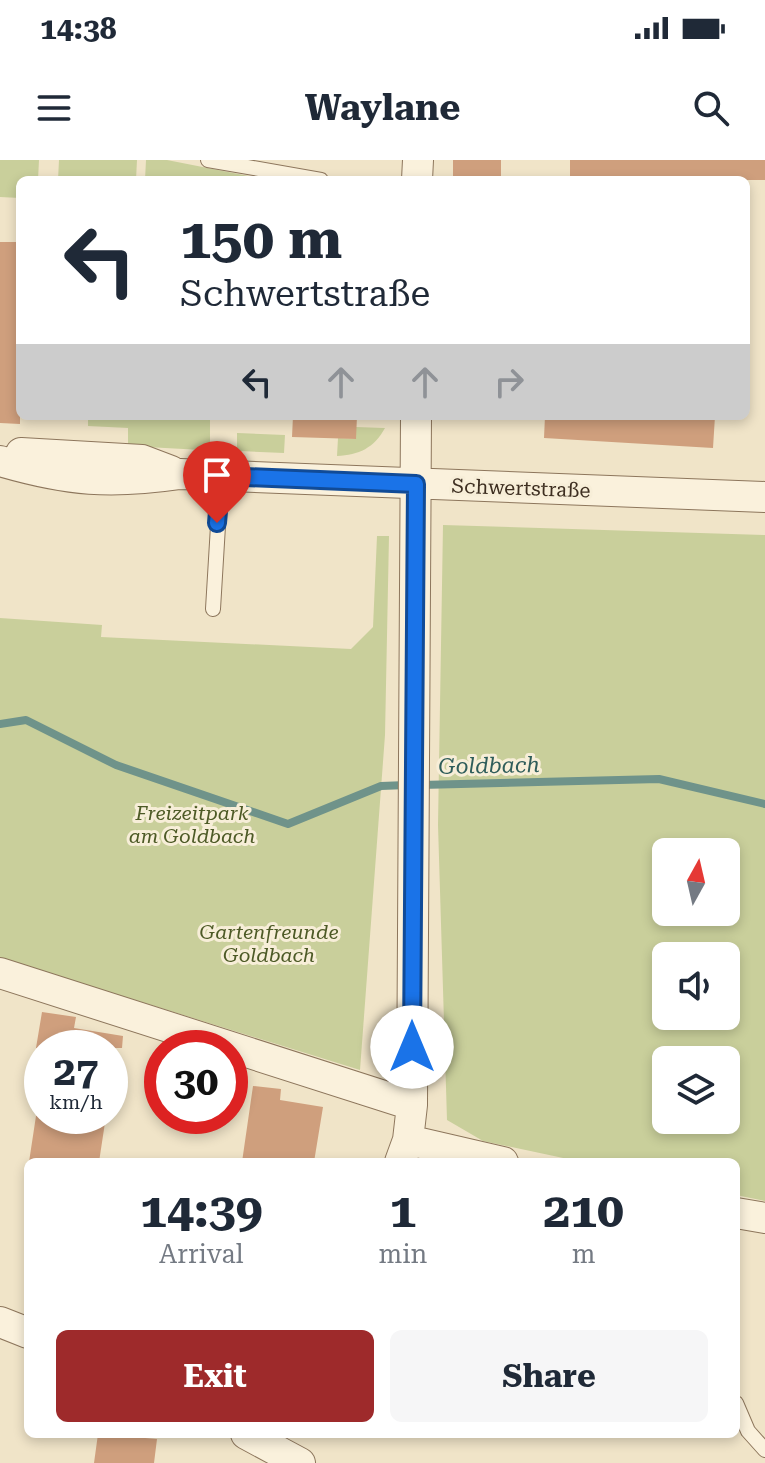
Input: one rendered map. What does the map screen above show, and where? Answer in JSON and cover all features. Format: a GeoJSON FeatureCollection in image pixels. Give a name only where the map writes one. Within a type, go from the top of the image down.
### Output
{"type":"FeatureCollection","features":[{"type":"Feature","properties":{"kind":"street"},"geometry":{"type":"LineString","coordinates":[[416,420],[412,1105],[404,1151],[467,1158]]}},
{"type":"Feature","properties":{"kind":"street","name":"Schwertstraße"},"geometry":{"type":"LineString","coordinates":[[0,459],[42,473],[90,481],[137,480],[180,474],[765,497]]}},
{"type":"Feature","properties":{"kind":"street"},"geometry":{"type":"LineString","coordinates":[[0,973],[412,1105]]}},
{"type":"Feature","properties":{"kind":"street"},"geometry":{"type":"LineString","coordinates":[[740,1214],[765,1218]]}},
{"type":"Feature","properties":{"kind":"street"},"geometry":{"type":"LineString","coordinates":[[0,1322],[24,1331]]}},
{"type":"Feature","properties":{"kind":"street"},"geometry":{"type":"LineString","coordinates":[[253,1438],[300,1463]]}},
{"type":"Feature","properties":{"kind":"lane"},"geometry":{"type":"LineString","coordinates":[[208,160],[298,176]]}},
{"type":"Feature","properties":{"kind":"lane"},"geometry":{"type":"LineString","coordinates":[[213,609],[221,476]]}},
{"type":"Feature","properties":{"kind":"lane"},"geometry":{"type":"LineString","coordinates":[[740,1412],[748,1431],[765,1450]]}},
{"type":"Feature","properties":{"kind":"green space"},"geometry":{"type":"Polygon","coordinates":[[[0,160],[39,160],[38,176],[16,176],[16,198],[0,197],[0,160]]]}},
{"type":"Feature","properties":{"kind":"green space"},"geometry":{"type":"Polygon","coordinates":[[[59,160],[137,160],[136,176],[58,176],[59,160]]]}},
{"type":"Feature","properties":{"kind":"green space"},"geometry":{"type":"Polygon","coordinates":[[[146,160],[167,160],[249,176],[145,176],[146,160]]]}},
{"type":"Feature","properties":{"kind":"green space"},"geometry":{"type":"Polygon","coordinates":[[[88,420],[210,420],[210,445],[202,450],[128,446],[128,428],[88,426],[88,420]]]}},
{"type":"Feature","properties":{"kind":"green space"},"geometry":{"type":"Polygon","coordinates":[[[356,427],[385,428],[376,441],[365,449],[337,456],[338,438],[356,439],[356,427]]]}},
{"type":"Feature","properties":{"kind":"green space"},"geometry":{"type":"Polygon","coordinates":[[[237,433],[285,435],[284,453],[240,451],[237,449],[237,433]]]}},
{"type":"Feature","properties":{"kind":"green space"},"geometry":{"type":"Polygon","coordinates":[[[443,525],[765,535],[765,1201],[740,1196],[740,1158],[563,1158],[483,1141],[447,1120],[438,825],[443,525]]]}},
{"type":"Feature","properties":{"kind":"green space","name":"Freizeitpark am Goldbach"},"geometry":{"type":"Polygon","coordinates":[[[377,536],[389,536],[385,735],[360,1070],[248,1035],[248,1030],[231,1030],[0,958],[0,618],[102,625],[101,637],[351,649],[373,627],[377,536]]]}},
{"type":"Feature","properties":{"kind":"building"},"geometry":{"type":"Polygon","coordinates":[[[453,160],[501,160],[501,176],[453,176],[453,160]]]}},
{"type":"Feature","properties":{"kind":"building"},"geometry":{"type":"Polygon","coordinates":[[[570,160],[765,160],[765,180],[750,180],[750,176],[570,176],[570,160]]]}},
{"type":"Feature","properties":{"kind":"building"},"geometry":{"type":"Polygon","coordinates":[[[0,242],[16,242],[16,420],[20,420],[20,424],[0,423],[0,242]]]}},
{"type":"Feature","properties":{"kind":"building"},"geometry":{"type":"Polygon","coordinates":[[[293,420],[357,420],[356,439],[292,437],[293,420]]]}},
{"type":"Feature","properties":{"kind":"building"},"geometry":{"type":"Polygon","coordinates":[[[545,420],[715,420],[713,448],[544,438],[545,420]]]}},
{"type":"Feature","properties":{"kind":"building"},"geometry":{"type":"Polygon","coordinates":[[[42,1012],[76,1017],[74,1028],[86,1030],[39,1030],[42,1012]]]}},
{"type":"Feature","properties":{"kind":"building"},"geometry":{"type":"Polygon","coordinates":[[[253,1086],[281,1089],[280,1100],[323,1107],[315,1158],[243,1158],[253,1086]]]}},
{"type":"Feature","properties":{"kind":"building"},"geometry":{"type":"Polygon","coordinates":[[[33,1134],[103,1134],[100,1158],[30,1158],[33,1134]]]}},
{"type":"Feature","properties":{"kind":"building"},"geometry":{"type":"Polygon","coordinates":[[[97,1438],[157,1439],[154,1463],[94,1463],[97,1438]]]}},
{"type":"Feature","properties":{"kind":"waterway","name":"Goldbach"},"geometry":{"type":"LineString","coordinates":[[0,724],[26,720],[116,765],[288,824],[381,786],[407,785]]}},
{"type":"Feature","properties":{"kind":"waterway","name":"Goldbach"},"geometry":{"type":"LineString","coordinates":[[421,785],[659,779],[765,804]]}},
{"type":"Feature","properties":{"kind":"route"},"geometry":{"type":"LineString","coordinates":[[217,523],[221,476],[416,484],[412,1047]]}},
{"type":"Feature","properties":{"kind":"park label","name":"Gartenfreunde Goldbach"},"geometry":{"type":"Point","coordinates":[269,944]}}]}
